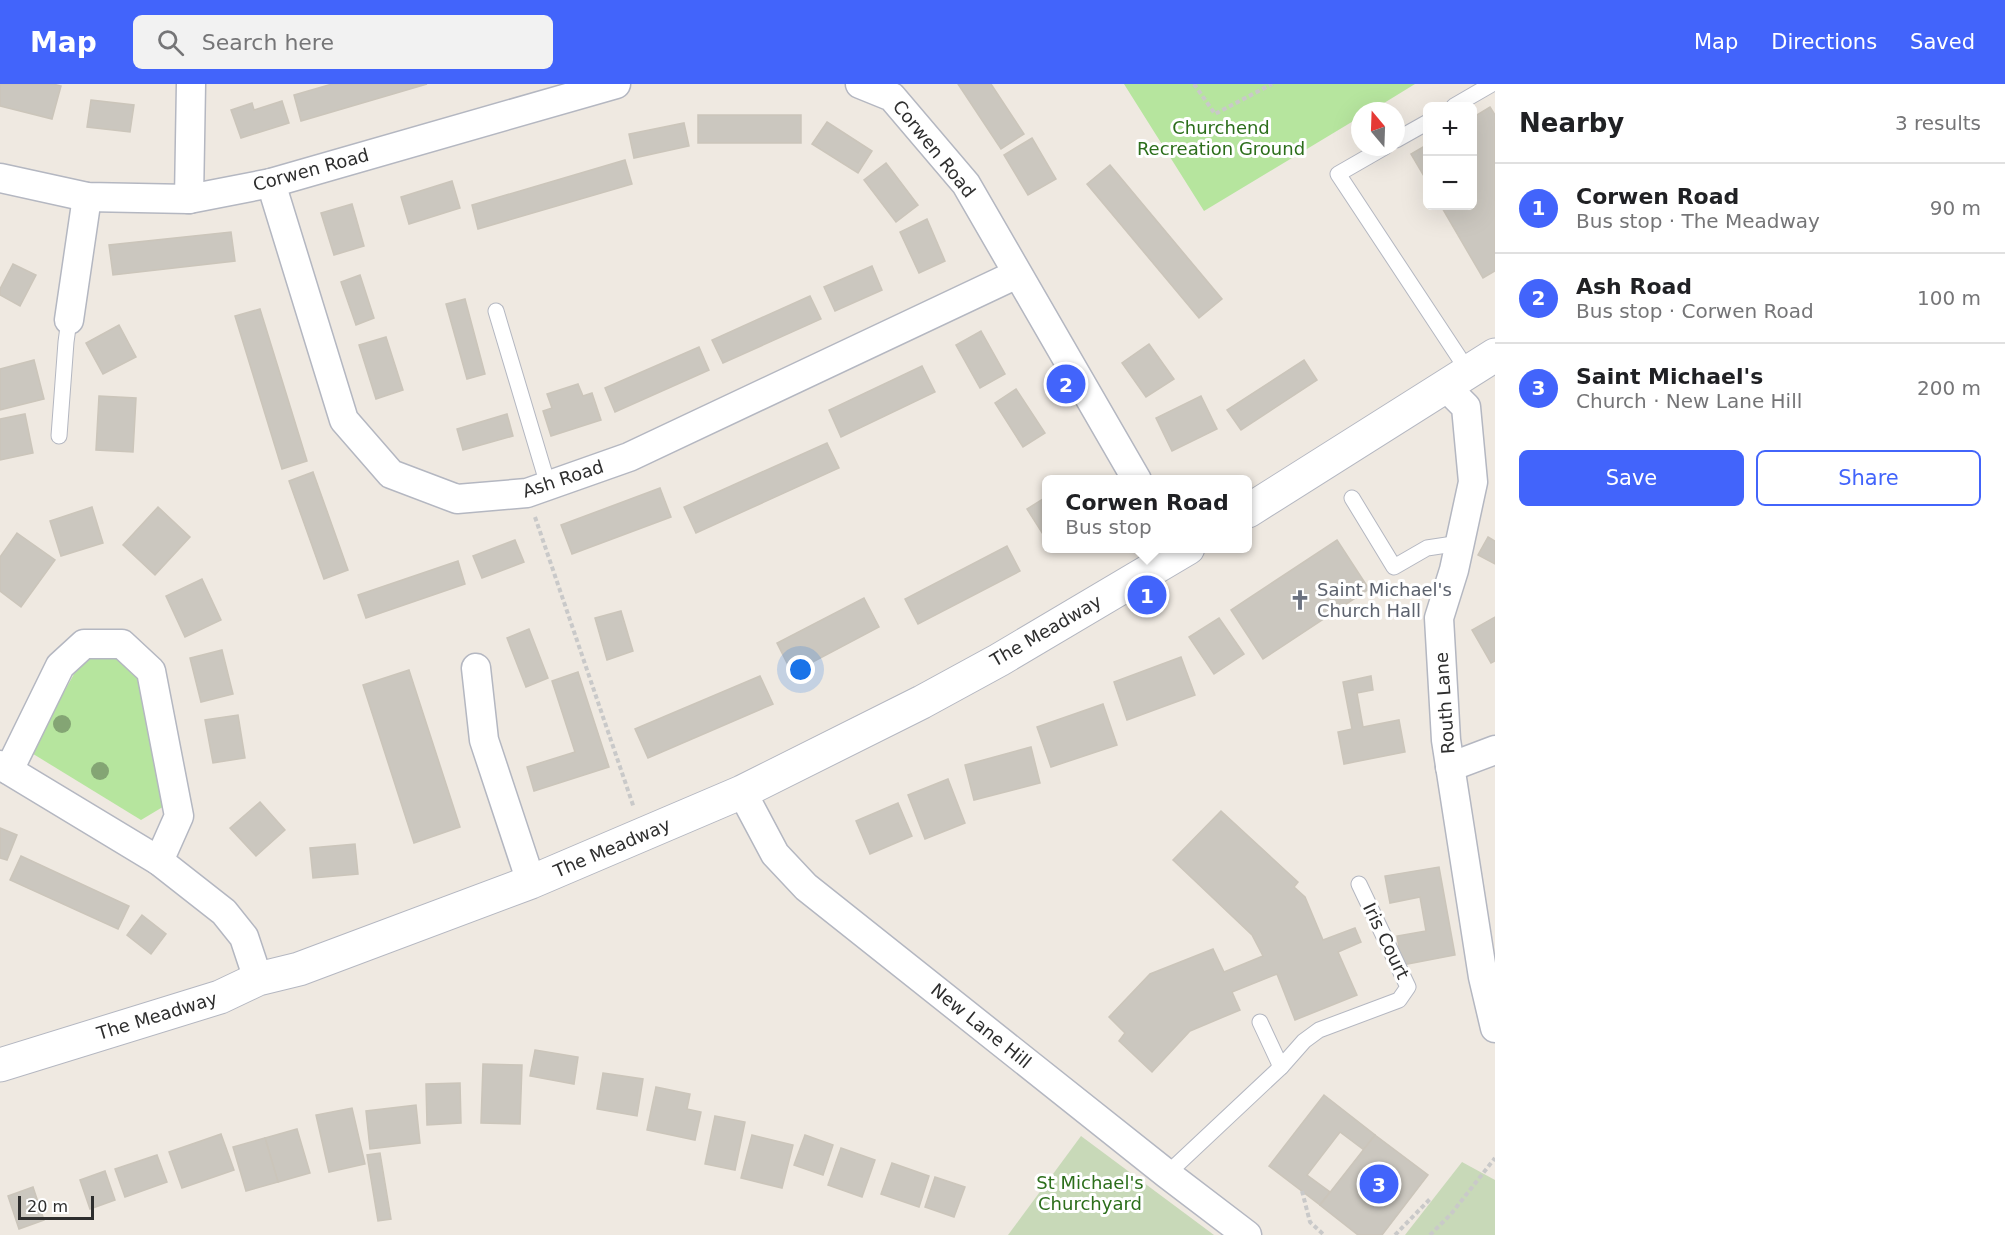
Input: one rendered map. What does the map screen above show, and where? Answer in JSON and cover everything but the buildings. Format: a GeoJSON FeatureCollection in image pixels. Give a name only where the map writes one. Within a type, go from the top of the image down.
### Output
{"type":"FeatureCollection","features":[{"type":"Feature","properties":{"kind":"street"},"geometry":{"type":"LineString","coordinates":[[189,199],[191,84]]}},
{"type":"Feature","properties":{"kind":"street","name":"Corwen Road"},"geometry":{"type":"LineString","coordinates":[[2,185],[87,197],[189,199],[272,183],[616,84]]}},
{"type":"Feature","properties":{"kind":"street","name":"Corwen Road"},"geometry":{"type":"LineString","coordinates":[[860,84],[892,98],[966,184],[1134,475]]}},
{"type":"Feature","properties":{"kind":"street","name":"Ash Road"},"geometry":{"type":"LineString","coordinates":[[272,183],[344,420],[391,474],[457,499],[538,489],[628,457],[1017,274]]}},
{"type":"Feature","properties":{"kind":"street"},"geometry":{"type":"LineString","coordinates":[[69,320],[87,197]]}},
{"type":"Feature","properties":{"kind":"street"},"geometry":{"type":"LineString","coordinates":[[1252,508],[1495,355]]}},
{"type":"Feature","properties":{"kind":"street","name":"Routh Lane"},"geometry":{"type":"LineString","coordinates":[[1456,379],[1466,407],[1473,482],[1454,570],[1439,618],[1446,740],[1484,977],[1495,1028]]}},
{"type":"Feature","properties":{"kind":"street","name":"The Meadway"},"geometry":{"type":"LineString","coordinates":[[0,1065],[220,997],[258,980],[299,969],[531,882],[742,792],[922,702],[999,660],[1177,553]]}},
{"type":"Feature","properties":{"kind":"street"},"geometry":{"type":"LineString","coordinates":[[159,861],[179,816],[151,671],[122,644],[84,644],[60,666],[4,767],[159,861],[224,912],[244,937],[258,980]]}},
{"type":"Feature","properties":{"kind":"street"},"geometry":{"type":"LineString","coordinates":[[476,668],[484,740],[531,882]]}},
{"type":"Feature","properties":{"kind":"street"},"geometry":{"type":"LineString","coordinates":[[1450,767],[1495,750]]}},
{"type":"Feature","properties":{"kind":"street","name":"New Lane Hill"},"geometry":{"type":"LineString","coordinates":[[742,792],[775,854],[806,886],[1167,1174],[1247,1235]]}},
{"type":"Feature","properties":{"kind":"lane"},"geometry":{"type":"LineString","coordinates":[[1461,102],[1492,84]]}},
{"type":"Feature","properties":{"kind":"lane"},"geometry":{"type":"LineString","coordinates":[[1405,135],[1423,125]]}},
{"type":"Feature","properties":{"kind":"lane"},"geometry":{"type":"LineString","coordinates":[[1369,156],[1338,174],[1456,379]]}},
{"type":"Feature","properties":{"kind":"lane"},"geometry":{"type":"LineString","coordinates":[[496,311],[538,489]]}},
{"type":"Feature","properties":{"kind":"lane"},"geometry":{"type":"LineString","coordinates":[[59,436],[69,320]]}},
{"type":"Feature","properties":{"kind":"lane"},"geometry":{"type":"LineString","coordinates":[[1352,498],[1394,567],[1427,548],[1460,543]]}},
{"type":"Feature","properties":{"kind":"lane","name":"Iris Court"},"geometry":{"type":"LineString","coordinates":[[1167,1174],[1281,1067],[1304,1041],[1319,1030],[1399,1000],[1408,987],[1359,884]]}},
{"type":"Feature","properties":{"kind":"lane"},"geometry":{"type":"LineString","coordinates":[[1260,1022],[1281,1067]]}},
{"type":"Feature","properties":{"kind":"path"},"geometry":{"type":"LineString","coordinates":[[1194,84],[1215,114],[1272,84]]}},
{"type":"Feature","properties":{"kind":"path"},"geometry":{"type":"LineString","coordinates":[[538,489],[643,834]]}},
{"type":"Feature","properties":{"kind":"path"},"geometry":{"type":"LineString","coordinates":[[1430,1235],[1451,1214],[1495,1158]]}},
{"type":"Feature","properties":{"kind":"path"},"geometry":{"type":"LineString","coordinates":[[1302,1191],[1310,1222],[1324,1235]]}},
{"type":"Feature","properties":{"kind":"path"},"geometry":{"type":"LineString","coordinates":[[1395,1235],[1430,1199]]}},
{"type":"Feature","properties":{"kind":"green space","name":"Churchend Recreation Ground"},"geometry":{"type":"Polygon","coordinates":[[[1124,84],[1415,84],[1386,102],[1351,102],[1351,122],[1204,211],[1124,84]]]}},
{"type":"Feature","properties":{"kind":"green space"},"geometry":{"type":"Polygon","coordinates":[[[115,653],[138,674],[166,805],[141,820],[30,752],[82,660],[115,653]]]}},
{"type":"Feature","properties":{"kind":"green space","name":"St Michael's Churchyard"},"geometry":{"type":"Polygon","coordinates":[[[1081,1136],[1214,1235],[1008,1235],[1081,1136]]]}},
{"type":"Feature","properties":{"kind":"green space"},"geometry":{"type":"Polygon","coordinates":[[[1462,1162],[1495,1180],[1495,1235],[1405,1235],[1462,1162]]]}},
{"type":"Feature","properties":{"kind":"place","name":"Ash Road"},"geometry":{"type":"Point","coordinates":[1066,384]}},
{"type":"Feature","properties":{"kind":"place","name":"Corwen Road"},"geometry":{"type":"Point","coordinates":[1147,595]}},
{"type":"Feature","properties":{"kind":"place","name":"Saint Michael's Church Hall"},"geometry":{"type":"Point","coordinates":[1300,600]}},
{"type":"Feature","properties":{"kind":"place","name":"Saint Michael's"},"geometry":{"type":"Point","coordinates":[1379,1184]}}]}
